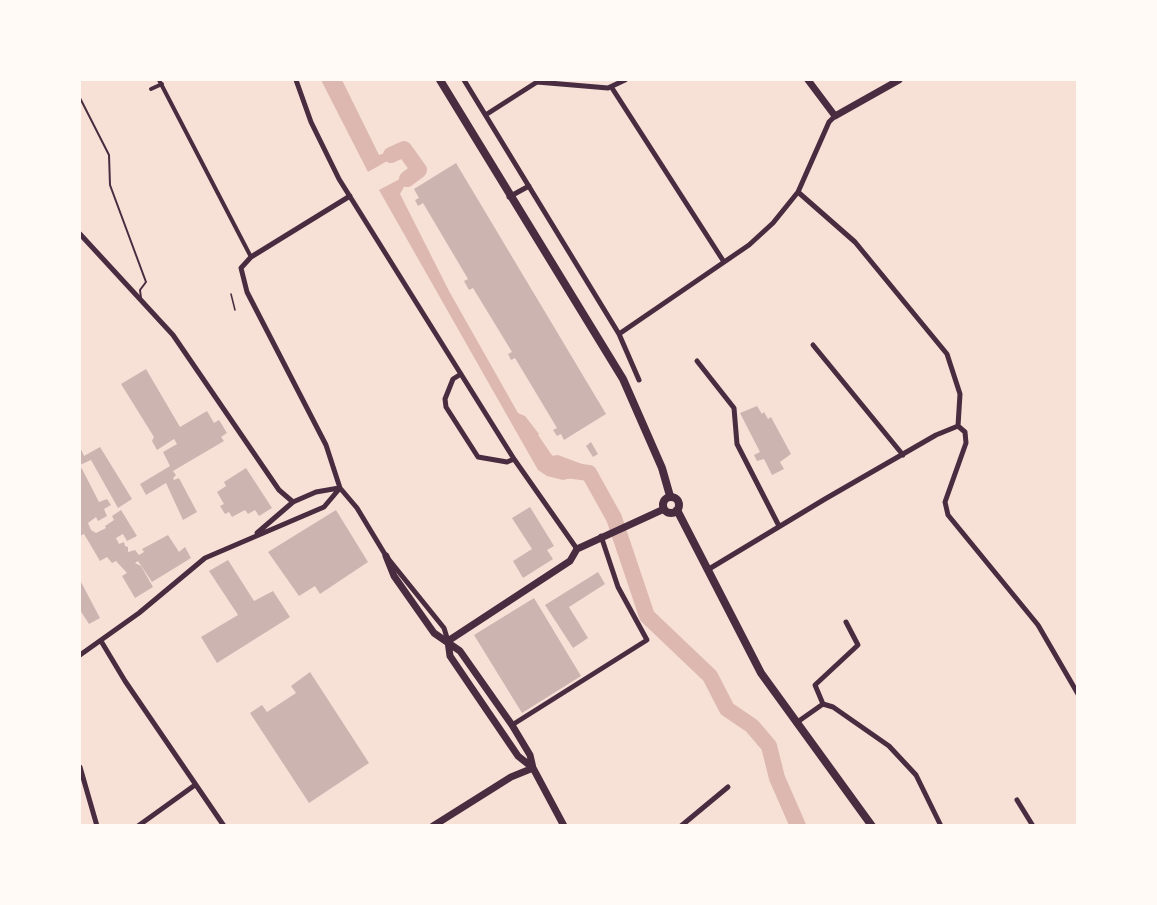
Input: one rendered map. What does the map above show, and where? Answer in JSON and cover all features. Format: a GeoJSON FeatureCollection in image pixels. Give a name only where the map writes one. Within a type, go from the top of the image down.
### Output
{"type":"FeatureCollection","features":[{"type":"Feature","properties":{"kind":"main road"},"geometry":{"type":"LineString","coordinates":[[440,80],[509,197],[623,379],[662,468],[670,496],[679,502],[676,510],[670,513],[664,509],[663,501],[670,496]]}},
{"type":"Feature","properties":{"kind":"main road"},"geometry":{"type":"LineString","coordinates":[[676,510],[709,569],[761,673],[872,825]]}},
{"type":"Feature","properties":{"kind":"street"},"geometry":{"type":"LineString","coordinates":[[296,80],[311,122],[350,196],[514,459],[577,549]]}},
{"type":"Feature","properties":{"kind":"street"},"geometry":{"type":"LineString","coordinates":[[464,80],[619,334],[639,380]]}},
{"type":"Feature","properties":{"kind":"street"},"geometry":{"type":"LineString","coordinates":[[486,114],[537,82],[612,88],[625,80]]}},
{"type":"Feature","properties":{"kind":"street"},"geometry":{"type":"LineString","coordinates":[[808,80],[835,116]]}},
{"type":"Feature","properties":{"kind":"street"},"geometry":{"type":"LineString","coordinates":[[619,334],[749,245],[773,223],[798,192],[829,122],[835,116],[899,80]]}},
{"type":"Feature","properties":{"kind":"street"},"geometry":{"type":"LineString","coordinates":[[151,89],[161,82],[251,257]]}},
{"type":"Feature","properties":{"kind":"street"},"geometry":{"type":"LineString","coordinates":[[612,88],[724,262]]}},
{"type":"Feature","properties":{"kind":"street"},"geometry":{"type":"LineString","coordinates":[[509,197],[529,186]]}},
{"type":"Feature","properties":{"kind":"street"},"geometry":{"type":"LineString","coordinates":[[798,192],[855,242],[947,354],[960,394],[958,426]]}},
{"type":"Feature","properties":{"kind":"street"},"geometry":{"type":"LineString","coordinates":[[350,196],[251,257],[241,268],[247,292],[326,445],[340,488],[357,508],[386,556],[444,628],[450,656],[518,756],[533,768]]}},
{"type":"Feature","properties":{"kind":"street"},"geometry":{"type":"LineString","coordinates":[[80,234],[172,335],[279,490],[293,502]]}},
{"type":"Feature","properties":{"kind":"street"},"geometry":{"type":"LineString","coordinates":[[813,345],[903,455]]}},
{"type":"Feature","properties":{"kind":"street"},"geometry":{"type":"LineString","coordinates":[[698,361],[734,408],[737,444],[780,526]]}},
{"type":"Feature","properties":{"kind":"street"},"geometry":{"type":"LineString","coordinates":[[461,374],[453,379],[445,399],[446,407],[478,457],[507,462],[514,459]]}},
{"type":"Feature","properties":{"kind":"street"},"geometry":{"type":"LineString","coordinates":[[709,569],[936,435],[958,426]]}},
{"type":"Feature","properties":{"kind":"street"},"geometry":{"type":"LineString","coordinates":[[958,426],[965,432],[966,443],[945,502],[948,515],[1038,625],[1077,694]]}},
{"type":"Feature","properties":{"kind":"street"},"geometry":{"type":"LineString","coordinates":[[254,536],[293,502],[316,492],[340,488]]}},
{"type":"Feature","properties":{"kind":"street"},"geometry":{"type":"LineString","coordinates":[[80,655],[139,613],[205,558],[324,507],[340,488]]}},
{"type":"Feature","properties":{"kind":"street"},"geometry":{"type":"LineString","coordinates":[[448,641],[570,561],[577,549],[664,509]]}},
{"type":"Feature","properties":{"kind":"street"},"geometry":{"type":"LineString","coordinates":[[512,725],[647,640],[618,587],[604,535]]}},
{"type":"Feature","properties":{"kind":"street"},"geometry":{"type":"LineString","coordinates":[[386,556],[394,576],[434,633],[460,651],[512,725],[530,755],[533,768],[564,825]]}},
{"type":"Feature","properties":{"kind":"street"},"geometry":{"type":"LineString","coordinates":[[823,704],[815,685],[858,645],[846,622]]}},
{"type":"Feature","properties":{"kind":"street"},"geometry":{"type":"LineString","coordinates":[[101,640],[224,825]]}},
{"type":"Feature","properties":{"kind":"street"},"geometry":{"type":"LineString","coordinates":[[796,723],[823,704]]}},
{"type":"Feature","properties":{"kind":"street"},"geometry":{"type":"LineString","coordinates":[[823,704],[833,707],[889,746],[916,775],[941,825]]}},
{"type":"Feature","properties":{"kind":"street"},"geometry":{"type":"LineString","coordinates":[[80,767],[97,825]]}},
{"type":"Feature","properties":{"kind":"street"},"geometry":{"type":"LineString","coordinates":[[433,825],[512,777],[533,768]]}},
{"type":"Feature","properties":{"kind":"street"},"geometry":{"type":"LineString","coordinates":[[138,825],[195,784]]}},
{"type":"Feature","properties":{"kind":"street"},"geometry":{"type":"LineString","coordinates":[[681,825],[728,787]]}},
{"type":"Feature","properties":{"kind":"street"},"geometry":{"type":"LineString","coordinates":[[1017,800],[1033,825]]}},
{"type":"Feature","properties":{"kind":"lane"},"geometry":{"type":"LineString","coordinates":[[80,98],[108,155],[110,185],[146,282],[140,290],[141,301]]}},
{"type":"Feature","properties":{"kind":"path"},"geometry":{"type":"LineString","coordinates":[[231,294],[235,310]]}},
{"type":"Feature","properties":{"kind":"shaded area"},"geometry":{"type":"Polygon","coordinates":[[[321,80],[342,80],[379,155],[406,146],[411,154],[406,156],[403,152],[368,172],[321,80]]]}},
{"type":"Feature","properties":{"kind":"shaded area"},"geometry":{"type":"Polygon","coordinates":[[[417,162],[422,170],[408,180],[400,194],[449,291],[518,413],[525,416],[539,434],[533,440],[542,457],[558,455],[590,467],[590,472],[587,474],[563,480],[547,476],[538,470],[379,190],[415,171],[413,165],[417,162]]]}},
{"type":"Feature","properties":{"kind":"building"},"geometry":{"type":"Polygon","coordinates":[[[456,163],[606,414],[564,440],[561,434],[557,436],[553,430],[557,428],[515,358],[511,360],[508,354],[512,352],[473,288],[469,290],[464,281],[468,279],[423,203],[418,206],[415,200],[419,198],[414,189],[456,163]]]}},
{"type":"Feature","properties":{"kind":"building"},"geometry":{"type":"Polygon","coordinates":[[[146,369],[180,427],[207,411],[214,423],[219,420],[227,433],[221,437],[224,441],[173,471],[176,475],[174,480],[179,478],[197,512],[183,520],[166,483],[146,495],[140,484],[170,466],[163,452],[177,444],[174,439],[157,450],[152,441],[154,437],[121,384],[146,369]]]}},
{"type":"Feature","properties":{"kind":"building"},"geometry":{"type":"Polygon","coordinates":[[[757,406],[768,419],[771,417],[791,454],[780,462],[784,469],[772,475],[764,459],[757,461],[754,455],[760,452],[740,413],[757,406]]]}},
{"type":"Feature","properties":{"kind":"building"},"geometry":{"type":"Polygon","coordinates":[[[591,442],[598,454],[593,457],[586,446],[591,442]]]}},
{"type":"Feature","properties":{"kind":"building"},"geometry":{"type":"Polygon","coordinates":[[[80,447],[84,456],[100,447],[132,499],[118,508],[91,460],[80,465],[80,447]]]}},
{"type":"Feature","properties":{"kind":"building"},"geometry":{"type":"Polygon","coordinates":[[[80,465],[99,502],[107,499],[111,505],[104,509],[107,516],[98,521],[96,517],[88,523],[91,530],[96,533],[106,528],[105,526],[114,520],[112,516],[121,510],[137,536],[127,541],[123,534],[116,538],[119,544],[124,542],[128,547],[128,552],[135,550],[139,555],[144,552],[142,549],[168,535],[179,552],[185,547],[191,558],[152,582],[138,561],[135,563],[141,566],[153,587],[135,598],[122,576],[127,573],[116,561],[112,563],[107,557],[100,561],[84,534],[80,536],[80,465]]]}},
{"type":"Feature","properties":{"kind":"building"},"geometry":{"type":"Polygon","coordinates":[[[246,468],[272,508],[259,516],[255,510],[248,514],[245,510],[232,517],[229,512],[225,514],[220,506],[224,504],[217,492],[226,486],[224,482],[246,468]]]}},
{"type":"Feature","properties":{"kind":"building"},"geometry":{"type":"Polygon","coordinates":[[[530,507],[554,546],[547,550],[553,559],[523,578],[513,561],[532,549],[512,518],[530,507]]]}},
{"type":"Feature","properties":{"kind":"building"},"geometry":{"type":"Polygon","coordinates":[[[336,510],[368,562],[320,594],[315,586],[299,596],[268,552],[336,510]]]}},
{"type":"Feature","properties":{"kind":"building"},"geometry":{"type":"Polygon","coordinates":[[[228,560],[254,601],[273,591],[290,617],[217,663],[201,637],[238,615],[209,571],[228,560]]]}},
{"type":"Feature","properties":{"kind":"building"},"geometry":{"type":"Polygon","coordinates":[[[598,572],[605,584],[569,607],[588,638],[573,648],[545,605],[598,572]]]}},
{"type":"Feature","properties":{"kind":"building"},"geometry":{"type":"Polygon","coordinates":[[[81,582],[100,618],[89,624],[80,610],[81,582]]]}},
{"type":"Feature","properties":{"kind":"building"},"geometry":{"type":"Polygon","coordinates":[[[534,598],[581,676],[522,713],[474,635],[534,598]]]}},
{"type":"Feature","properties":{"kind":"building"},"geometry":{"type":"Polygon","coordinates":[[[310,672],[369,763],[309,803],[250,713],[262,705],[267,712],[296,693],[291,686],[310,672]]]}},
{"type":"Feature","properties":{"kind":"waterway"},"geometry":{"type":"LineString","coordinates":[[391,155],[404,149],[419,170],[407,179]]}},
{"type":"Feature","properties":{"kind":"waterway"},"geometry":{"type":"LineString","coordinates":[[525,430],[551,468],[589,473],[614,518],[647,616],[710,676],[727,709],[752,726],[769,746],[777,778],[798,826]]}}]}
